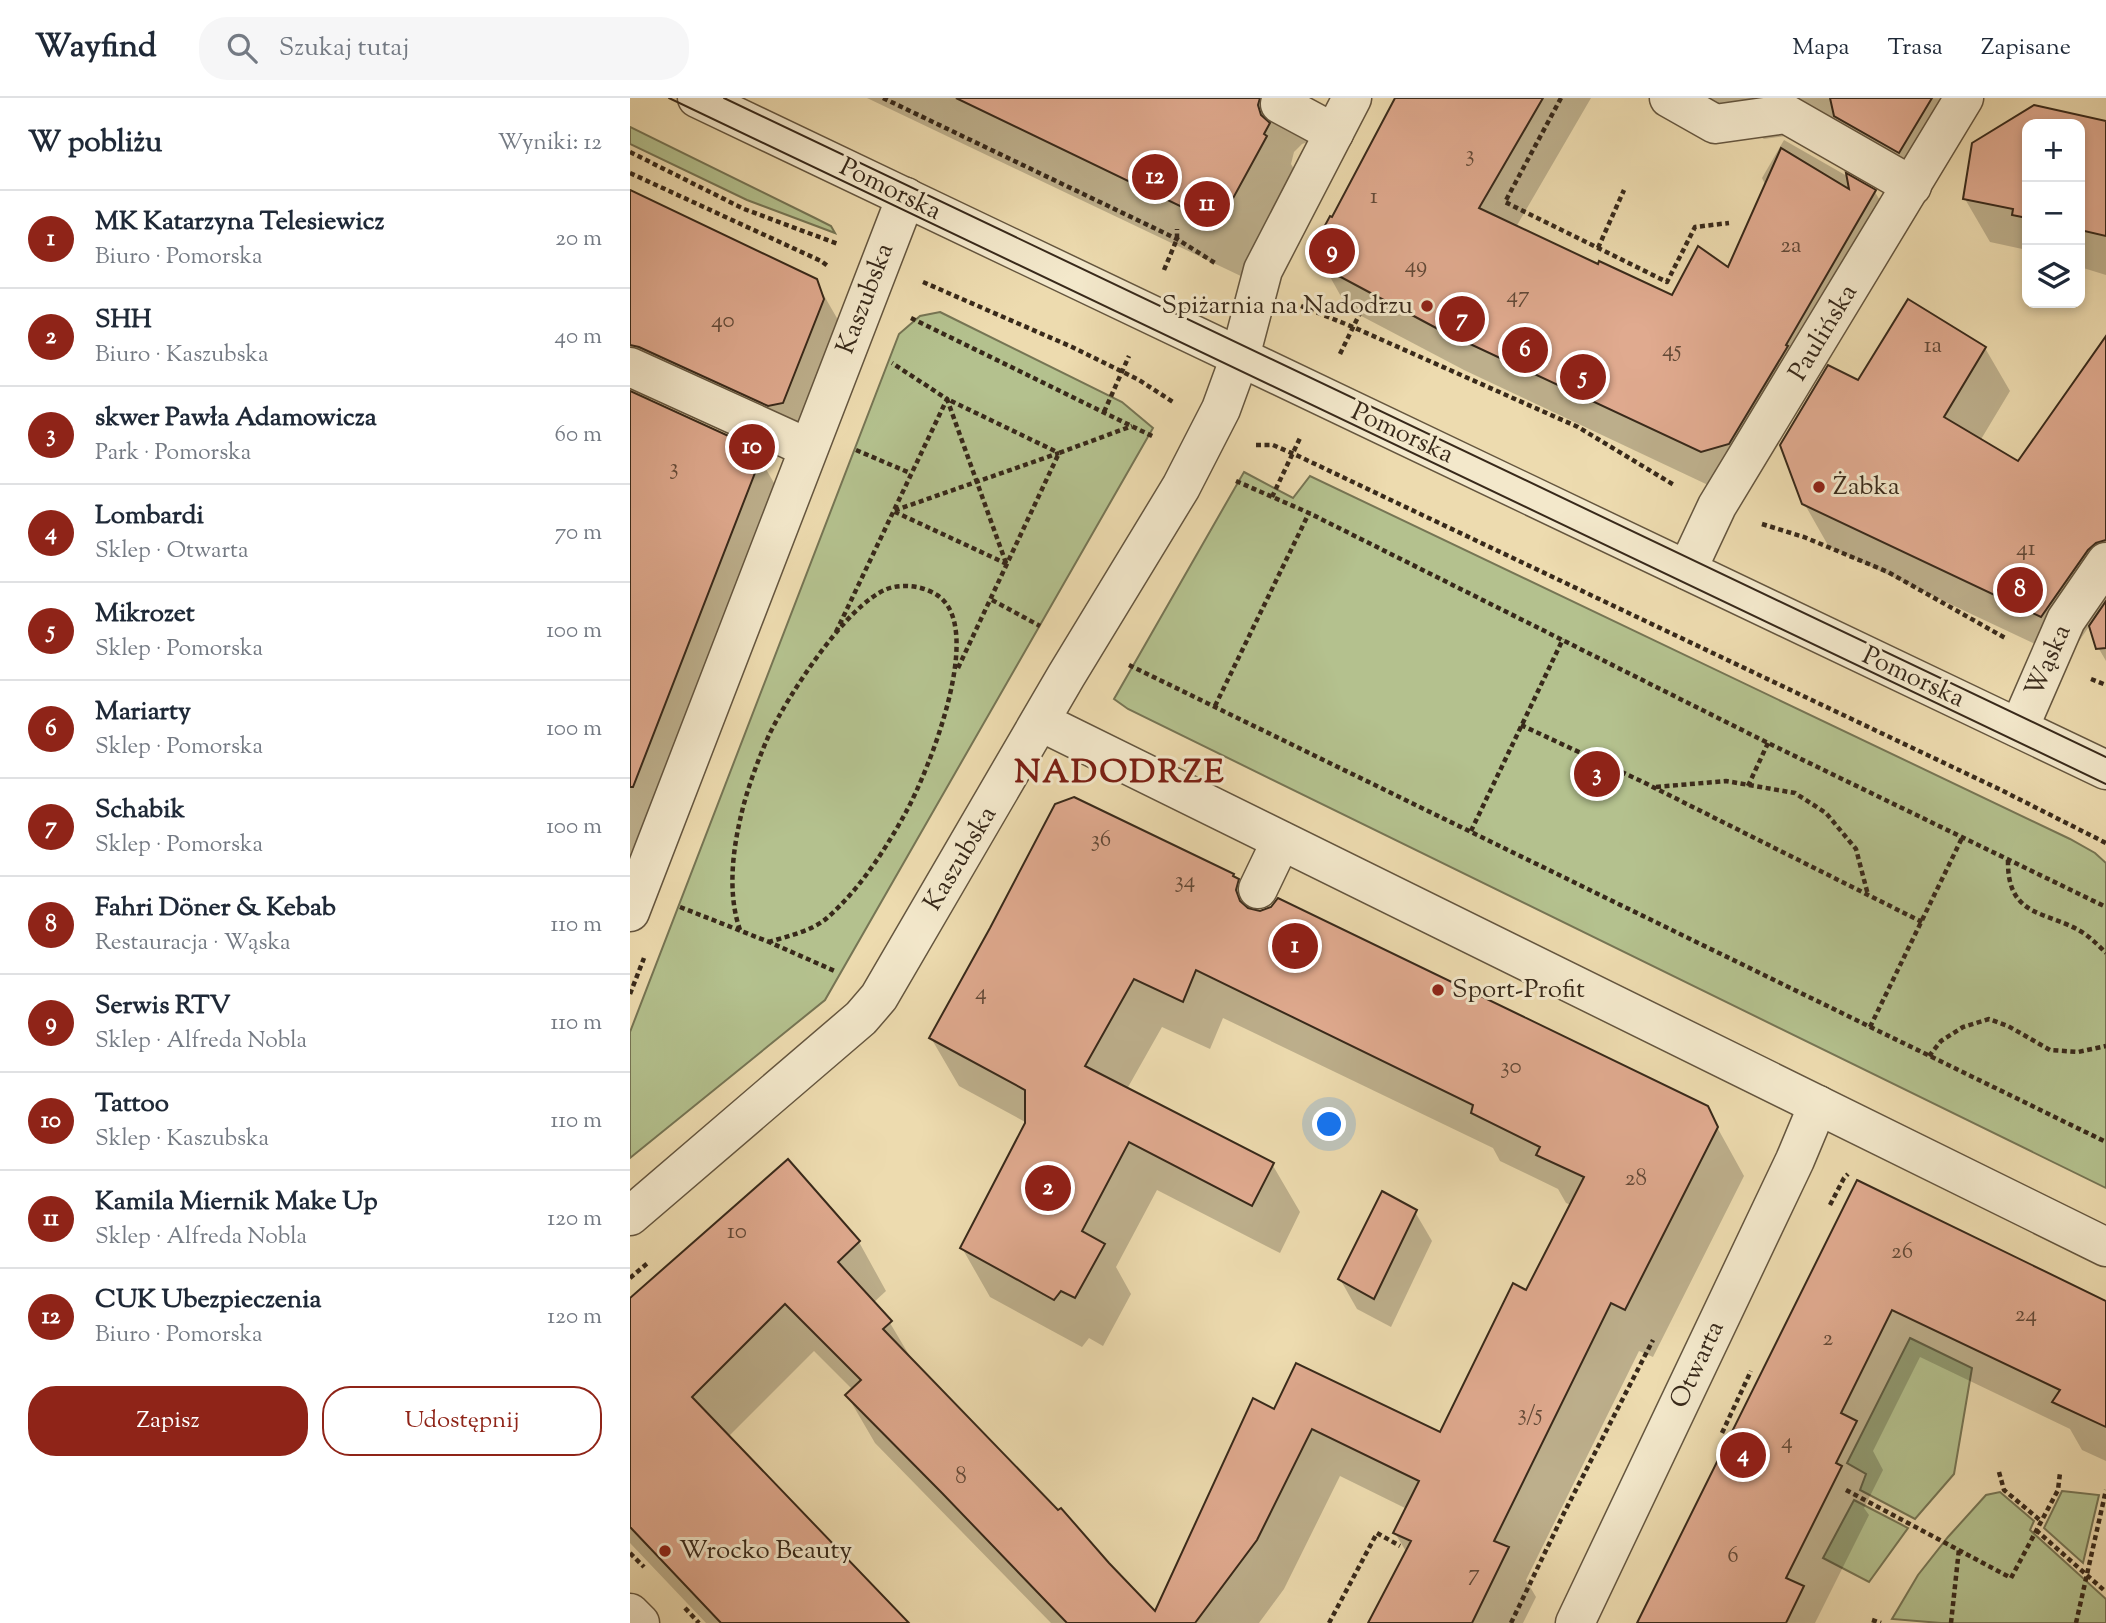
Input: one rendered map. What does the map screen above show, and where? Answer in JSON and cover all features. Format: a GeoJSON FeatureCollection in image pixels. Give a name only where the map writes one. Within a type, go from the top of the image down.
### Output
{"type":"FeatureCollection","features":[{"type":"Feature","properties":{"kind":"street","name":"Pomorska"},"geometry":{"type":"LineString","coordinates":[[697,98],[2106,770]]}},
{"type":"Feature","properties":{"kind":"street","name":"Kaszubska"},"geometry":{"type":"LineString","coordinates":[[630,1216],[861,1018],[879,997],[1181,487],[1214,423],[1240,357],[1263,270],[1352,98]]}},
{"type":"Feature","properties":{"kind":"street"},"geometry":{"type":"LineString","coordinates":[[1669,98],[1715,124],[1786,114],[1912,186]]}},
{"type":"Feature","properties":{"kind":"street","name":"Paulińska"},"geometry":{"type":"LineString","coordinates":[[1687,570],[1717,506],[1964,98]]}},
{"type":"Feature","properties":{"kind":"street"},"geometry":{"type":"LineString","coordinates":[[1280,104],[1334,134]]}},
{"type":"Feature","properties":{"kind":"street","name":"Kaszubska"},"geometry":{"type":"LineString","coordinates":[[630,912],[906,197]]}},
{"type":"Feature","properties":{"kind":"street"},"geometry":{"type":"LineString","coordinates":[[630,366],[808,448]]}},
{"type":"Feature","properties":{"kind":"street","name":"Wąska"},"geometry":{"type":"LineString","coordinates":[[2019,728],[2066,620],[2106,562]]}},
{"type":"Feature","properties":{"kind":"street"},"geometry":{"type":"LineString","coordinates":[[1041,722],[2106,1247]]}},
{"type":"Feature","properties":{"kind":"street"},"geometry":{"type":"LineString","coordinates":[[1258,889],[1281,841]]}},
{"type":"Feature","properties":{"kind":"street","name":"Otwarta"},"geometry":{"type":"LineString","coordinates":[[1575,1623],[1795,1160],[1818,1105]]}},
{"type":"Feature","properties":{"kind":"street"},"geometry":{"type":"LineString","coordinates":[[630,1613],[640,1623]]}},
{"type":"Feature","properties":{"kind":"path"},"geometry":{"type":"LineString","coordinates":[[883,98],[1177,239],[1258,289],[1353,327],[1578,427],[1672,484],[1717,506],[1835,549],[1888,572],[2048,662],[2106,685]]}},
{"type":"Feature","properties":{"kind":"path"},"geometry":{"type":"LineString","coordinates":[[1561,98],[1504,202],[1667,282],[1695,227],[1729,223]]}},
{"type":"Feature","properties":{"kind":"path"},"geometry":{"type":"LineString","coordinates":[[630,152],[744,209],[844,247]]}},
{"type":"Feature","properties":{"kind":"path"},"geometry":{"type":"LineString","coordinates":[[630,173],[821,261],[837,273]]}},
{"type":"Feature","properties":{"kind":"path"},"geometry":{"type":"LineString","coordinates":[[1598,248],[1625,190]]}},
{"type":"Feature","properties":{"kind":"path"},"geometry":{"type":"LineString","coordinates":[[912,277],[1072,347],[1139,380],[1256,445],[1273,445],[1294,454],[2001,790],[2106,843]]}},
{"type":"Feature","properties":{"kind":"path"},"geometry":{"type":"LineString","coordinates":[[899,312],[1132,426],[1242,484],[1309,513],[1768,743],[2106,907]]}},
{"type":"Feature","properties":{"kind":"path"},"geometry":{"type":"LineString","coordinates":[[881,356],[947,399],[1059,453]]}},
{"type":"Feature","properties":{"kind":"path"},"geometry":{"type":"LineString","coordinates":[[832,639],[947,399]]}},
{"type":"Feature","properties":{"kind":"path"},"geometry":{"type":"LineString","coordinates":[[947,399],[1007,564]]}},
{"type":"Feature","properties":{"kind":"path"},"geometry":{"type":"LineString","coordinates":[[893,511],[1132,426]]}},
{"type":"Feature","properties":{"kind":"path"},"geometry":{"type":"LineString","coordinates":[[847,447],[910,473]]}},
{"type":"Feature","properties":{"kind":"path"},"geometry":{"type":"LineString","coordinates":[[954,675],[992,600],[1059,453]]}},
{"type":"Feature","properties":{"kind":"path"},"geometry":{"type":"LineString","coordinates":[[893,511],[1007,564]]}},
{"type":"Feature","properties":{"kind":"path"},"geometry":{"type":"LineString","coordinates":[[1215,706],[1309,513]]}},
{"type":"Feature","properties":{"kind":"path"},"geometry":{"type":"LineString","coordinates":[[740,930],[734,915],[734,851],[751,781],[769,735],[808,668],[869,598],[889,588],[919,586],[940,596],[952,612],[958,635],[954,675],[943,719],[921,779],[907,811],[867,875],[846,900],[825,921],[802,932],[769,942]]}},
{"type":"Feature","properties":{"kind":"path"},"geometry":{"type":"LineString","coordinates":[[992,600],[1050,631]]}},
{"type":"Feature","properties":{"kind":"path"},"geometry":{"type":"LineString","coordinates":[[1471,831],[1563,639]]}},
{"type":"Feature","properties":{"kind":"path"},"geometry":{"type":"LineString","coordinates":[[1120,661],[2106,1142]]}},
{"type":"Feature","properties":{"kind":"path"},"geometry":{"type":"LineString","coordinates":[[1521,725],[1653,787],[1922,922]]}},
{"type":"Feature","properties":{"kind":"path"},"geometry":{"type":"LineString","coordinates":[[1748,786],[1768,743]]}},
{"type":"Feature","properties":{"kind":"path"},"geometry":{"type":"LineString","coordinates":[[1653,787],[1726,781],[1795,793],[1826,813],[1856,849],[1868,895]]}},
{"type":"Feature","properties":{"kind":"path"},"geometry":{"type":"LineString","coordinates":[[1870,1027],[1962,838]]}},
{"type":"Feature","properties":{"kind":"path"},"geometry":{"type":"LineString","coordinates":[[2008,860],[2012,892],[2025,905],[2040,916],[2085,934],[2106,953]]}},
{"type":"Feature","properties":{"kind":"path"},"geometry":{"type":"LineString","coordinates":[[679,906],[840,973]]}},
{"type":"Feature","properties":{"kind":"path"},"geometry":{"type":"LineString","coordinates":[[1929,1056],[1941,1041],[1963,1027],[1989,1019],[2008,1026],[2050,1050],[2078,1052],[2106,1046]]}},
{"type":"Feature","properties":{"kind":"path"},"geometry":{"type":"LineString","coordinates":[[1825,1214],[1844,1178],[1855,1169]]}},
{"type":"Feature","properties":{"kind":"path"},"geometry":{"type":"LineString","coordinates":[[1511,1623],[1655,1337]]}},
{"type":"Feature","properties":{"kind":"path"},"geometry":{"type":"LineString","coordinates":[[1716,1444],[1756,1360]]}},
{"type":"Feature","properties":{"kind":"path"},"geometry":{"type":"LineString","coordinates":[[1999,1472],[2004,1490],[2041,1521]]}},
{"type":"Feature","properties":{"kind":"path"},"geometry":{"type":"LineString","coordinates":[[1846,1490],[2011,1578],[2058,1490],[2060,1473]]}},
{"type":"Feature","properties":{"kind":"path"},"geometry":{"type":"LineString","coordinates":[[2076,1623],[2106,1490]]}},
{"type":"Feature","properties":{"kind":"path"},"geometry":{"type":"LineString","coordinates":[[2036,1530],[2106,1592]]}},
{"type":"Feature","properties":{"kind":"path"},"geometry":{"type":"LineString","coordinates":[[1329,1623],[1377,1533],[1400,1546]]}},
{"type":"Feature","properties":{"kind":"path"},"geometry":{"type":"LineString","coordinates":[[1951,1623],[1959,1549]]}},
{"type":"Feature","properties":{"kind":"path"},"geometry":{"type":"LineString","coordinates":[[1872,1620],[1881,1623]]}},
{"type":"Feature","properties":{"kind":"green space"},"geometry":{"type":"Polygon","coordinates":[[[630,127],[831,226],[835,233],[747,200],[630,144],[630,127]]]}},
{"type":"Feature","properties":{"kind":"green space"},"geometry":{"type":"Polygon","coordinates":[[[940,312],[1122,402],[1153,428],[825,1000],[630,1158],[630,1032],[899,334],[920,316],[940,312]]]}},
{"type":"Feature","properties":{"kind":"green space"},"geometry":{"type":"Polygon","coordinates":[[[1244,472],[1293,498],[1310,476],[2095,853],[2106,863],[2106,1188],[1128,709],[1114,699],[1244,472]]]}},
{"type":"Feature","properties":{"kind":"green space"},"geometry":{"type":"Polygon","coordinates":[[[1910,1338],[1972,1368],[1954,1474],[1915,1519],[1860,1490],[1866,1474],[1847,1463],[1910,1338]]]}},
{"type":"Feature","properties":{"kind":"green space"},"geometry":{"type":"Polygon","coordinates":[[[2062,1491],[2099,1495],[2083,1563],[2044,1528],[2062,1491]]]}},
{"type":"Feature","properties":{"kind":"green space"},"geometry":{"type":"Polygon","coordinates":[[[2000,1492],[2034,1521],[2030,1530],[2106,1599],[2106,1623],[1941,1623],[1892,1619],[1918,1575],[1948,1537],[1986,1495],[2000,1492]]]}},
{"type":"Feature","properties":{"kind":"green space"},"geometry":{"type":"Polygon","coordinates":[[[1854,1500],[1908,1528],[1869,1582],[1823,1558],[1854,1500]]]}},
{"type":"Feature","properties":{"kind":"building"},"geometry":{"type":"Polygon","coordinates":[[[956,98],[1260,98],[1258,105],[1261,115],[1270,123],[1264,134],[1267,136],[1231,202],[1224,198],[1211,221],[956,98]]]}},
{"type":"Feature","properties":{"kind":"building"},"geometry":{"type":"Polygon","coordinates":[[[1395,98],[1543,98],[1479,208],[1598,264],[1599,261],[1672,295],[1698,246],[1728,267],[1781,148],[1849,189],[1846,173],[1876,190],[1729,444],[1701,452],[1438,329],[1322,267],[1314,246],[1395,98]]]}},
{"type":"Feature","properties":{"kind":"building"},"geometry":{"type":"Polygon","coordinates":[[[1830,98],[1932,98],[1899,153],[1834,116],[1830,98]]]}},
{"type":"Feature","properties":{"kind":"building"},"geometry":{"type":"Polygon","coordinates":[[[2034,105],[2106,121],[2106,236],[2085,231],[2085,119],[2022,119],[2022,217],[2012,215],[2013,209],[1963,199],[1972,143],[2034,105]]]}},
{"type":"Feature","properties":{"kind":"building"},"geometry":{"type":"Polygon","coordinates":[[[630,190],[817,279],[824,299],[783,403],[768,406],[630,345],[630,190]]]}},
{"type":"Feature","properties":{"kind":"building"},"geometry":{"type":"Polygon","coordinates":[[[1908,299],[1986,347],[1944,417],[2018,461],[2106,336],[2106,540],[2096,543],[2088,550],[2041,617],[1802,504],[1780,445],[1828,365],[1858,380],[1908,299]]]}},
{"type":"Feature","properties":{"kind":"building"},"geometry":{"type":"Polygon","coordinates":[[[630,391],[757,449],[760,460],[633,787],[630,787],[630,391]]]}},
{"type":"Feature","properties":{"kind":"building"},"geometry":{"type":"Polygon","coordinates":[[[2106,601],[2106,648],[2096,649],[2089,626],[2106,601]]]}},
{"type":"Feature","properties":{"kind":"building"},"geometry":{"type":"Polygon","coordinates":[[[1074,797],[1234,874],[1233,876],[1239,879],[1236,890],[1240,901],[1248,908],[1260,911],[1271,907],[1278,898],[1708,1106],[1718,1127],[1625,1310],[1611,1303],[1494,1541],[1509,1547],[1472,1623],[1368,1623],[1411,1541],[1393,1533],[1419,1481],[1312,1429],[1257,1540],[1195,1623],[1067,1623],[845,1395],[861,1380],[785,1304],[692,1397],[909,1623],[721,1623],[630,1527],[630,1298],[788,1159],[860,1241],[838,1262],[892,1321],[883,1329],[1058,1510],[1061,1508],[1155,1611],[1253,1398],[1274,1409],[1296,1363],[1440,1432],[1513,1283],[1526,1290],[1584,1177],[1536,1155],[1540,1147],[1471,1113],[1473,1105],[1196,970],[1183,1002],[1134,979],[1085,1066],[1274,1163],[1252,1206],[1129,1142],[1082,1231],[1105,1244],[1075,1298],[1061,1291],[1054,1300],[960,1248],[1025,1123],[1025,1090],[929,1038],[1055,804],[1074,797]]]}},
{"type":"Feature","properties":{"kind":"building"},"geometry":{"type":"Polygon","coordinates":[[[1857,1180],[2106,1301],[2106,1427],[2052,1402],[2060,1390],[1892,1310],[1841,1413],[1857,1421],[1836,1463],[1842,1466],[1786,1578],[1804,1586],[1786,1623],[1637,1623],[1857,1180]]]}},
{"type":"Feature","properties":{"kind":"building"},"geometry":{"type":"Polygon","coordinates":[[[1382,1191],[1417,1210],[1374,1299],[1338,1279],[1382,1191]]]}},
{"type":"Feature","properties":{"kind":"tram line"},"geometry":{"type":"LineString","coordinates":[[669,98],[2106,784]]}},
{"type":"Feature","properties":{"kind":"tram line"},"geometry":{"type":"LineString","coordinates":[[724,98],[2106,757]]}},
{"type":"Feature","properties":{"kind":"place","name":"CUK Ubezpieczenia"},"geometry":{"type":"Point","coordinates":[1155,177]}},
{"type":"Feature","properties":{"kind":"place","name":"Kamila Miernik Make Up"},"geometry":{"type":"Point","coordinates":[1207,204]}},
{"type":"Feature","properties":{"kind":"place","name":"Serwis RTV"},"geometry":{"type":"Point","coordinates":[1332,251]}},
{"type":"Feature","properties":{"kind":"place","name":"Spiżarnia na Nadodrzu"},"geometry":{"type":"Point","coordinates":[1427,306]}},
{"type":"Feature","properties":{"kind":"place","name":"Schabik"},"geometry":{"type":"Point","coordinates":[1462,319]}},
{"type":"Feature","properties":{"kind":"place","name":"Mariarty"},"geometry":{"type":"Point","coordinates":[1525,350]}},
{"type":"Feature","properties":{"kind":"place","name":"Mikrozet"},"geometry":{"type":"Point","coordinates":[1583,377]}},
{"type":"Feature","properties":{"kind":"place","name":"Tattoo"},"geometry":{"type":"Point","coordinates":[752,447]}},
{"type":"Feature","properties":{"kind":"place","name":"Żabka"},"geometry":{"type":"Point","coordinates":[1819,487]}},
{"type":"Feature","properties":{"kind":"place","name":"Fahri Döner & Kebab"},"geometry":{"type":"Point","coordinates":[2020,590]}},
{"type":"Feature","properties":{"kind":"place","name":"skwer Pawła Adamowicza"},"geometry":{"type":"Point","coordinates":[1597,774]}},
{"type":"Feature","properties":{"kind":"place","name":"MK Katarzyna Telesiewicz"},"geometry":{"type":"Point","coordinates":[1295,946]}},
{"type":"Feature","properties":{"kind":"place","name":"Sport-Profit"},"geometry":{"type":"Point","coordinates":[1438,990]}},
{"type":"Feature","properties":{"kind":"place","name":"SHH"},"geometry":{"type":"Point","coordinates":[1048,1188]}},
{"type":"Feature","properties":{"kind":"place","name":"Lombardi"},"geometry":{"type":"Point","coordinates":[1743,1455]}},
{"type":"Feature","properties":{"kind":"place","name":"Wrocko Beauty"},"geometry":{"type":"Point","coordinates":[665,1551]}},
{"type":"Feature","properties":{"kind":"district","name":"NADODRZE"},"geometry":{"type":"Point","coordinates":[1120,774]}}]}
